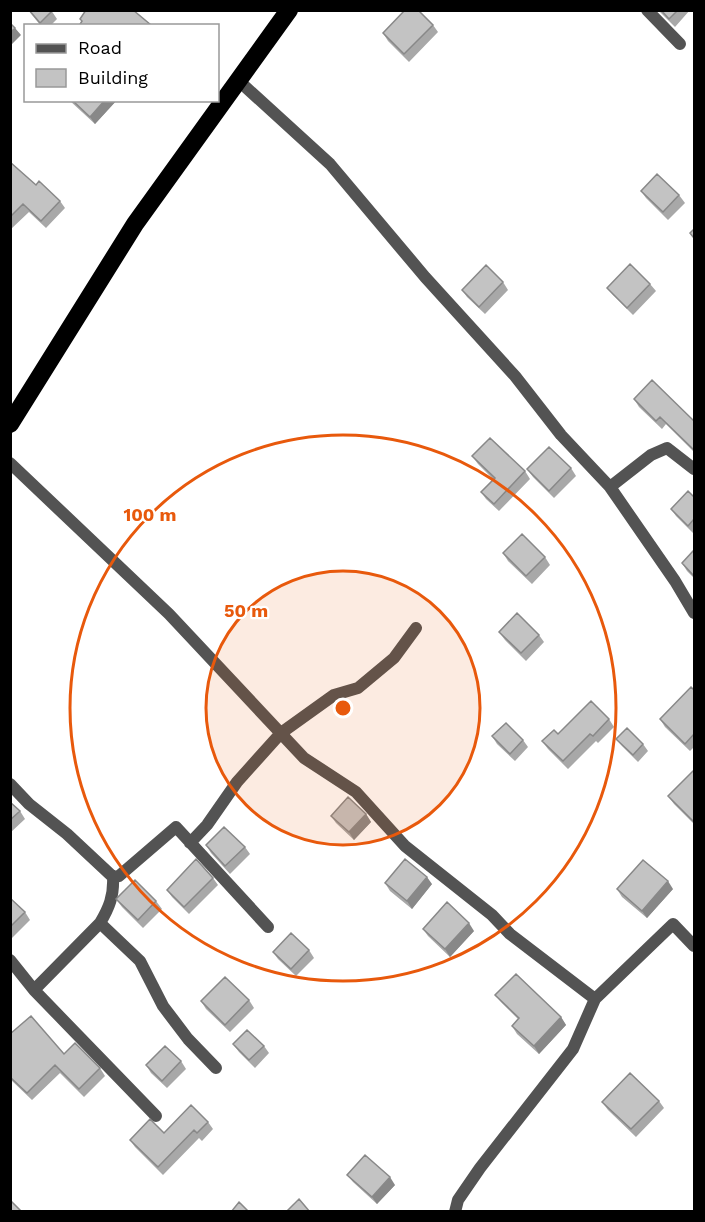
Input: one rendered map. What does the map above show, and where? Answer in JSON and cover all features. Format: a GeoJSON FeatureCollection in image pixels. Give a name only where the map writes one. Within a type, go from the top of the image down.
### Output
{"type":"FeatureCollection","features":[{"type":"Feature","properties":{"kind":"highway"},"geometry":{"type":"LineString","coordinates":[[10,424],[135,224],[289,10]]}},
{"type":"Feature","properties":{"kind":"street"},"geometry":{"type":"LineString","coordinates":[[647,10],[680,44]]}},
{"type":"Feature","properties":{"kind":"street"},"geometry":{"type":"LineString","coordinates":[[239,81],[330,164],[425,277],[514,376],[561,435],[610,487],[675,580],[694,613]]}},
{"type":"Feature","properties":{"kind":"street"},"geometry":{"type":"LineString","coordinates":[[610,487],[651,455],[667,448],[694,469]]}},
{"type":"Feature","properties":{"kind":"street"},"geometry":{"type":"LineString","coordinates":[[10,463],[169,614],[304,758],[356,792],[405,846],[492,915],[518,941],[595,999]]}},
{"type":"Feature","properties":{"kind":"street"},"geometry":{"type":"LineString","coordinates":[[190,843],[207,825],[237,782],[280,734],[334,695],[358,687],[394,658],[416,628]]}},
{"type":"Feature","properties":{"kind":"street"},"geometry":{"type":"LineString","coordinates":[[10,784],[29,804],[67,834],[114,877],[114,892],[109,908],[100,923],[34,990]]}},
{"type":"Feature","properties":{"kind":"street"},"geometry":{"type":"LineString","coordinates":[[114,877],[119,876],[176,827],[268,927]]}},
{"type":"Feature","properties":{"kind":"street"},"geometry":{"type":"LineString","coordinates":[[100,923],[140,961],[163,1006],[188,1039],[216,1068]]}},
{"type":"Feature","properties":{"kind":"street"},"geometry":{"type":"LineString","coordinates":[[455,1212],[458,1200],[480,1168],[573,1049],[595,999],[673,924],[694,946]]}},
{"type":"Feature","properties":{"kind":"street"},"geometry":{"type":"LineString","coordinates":[[10,960],[34,990],[156,1116]]}},
{"type":"Feature","properties":{"kind":"building"},"geometry":{"type":"Polygon","coordinates":[[[29,10],[51,10],[52,11],[40,23],[29,10]]]}},
{"type":"Feature","properties":{"kind":"building"},"geometry":{"type":"Polygon","coordinates":[[[86,10],[133,10],[150,24],[80,24],[82,21],[80,19],[86,10]]]}},
{"type":"Feature","properties":{"kind":"building"},"geometry":{"type":"Polygon","coordinates":[[[405,10],[418,10],[433,25],[404,54],[383,33],[405,10]]]}},
{"type":"Feature","properties":{"kind":"building"},"geometry":{"type":"Polygon","coordinates":[[[661,10],[678,10],[669,19],[661,10]]]}},
{"type":"Feature","properties":{"kind":"building"},"geometry":{"type":"Polygon","coordinates":[[[10,23],[15,28],[10,33],[10,23]]]}},
{"type":"Feature","properties":{"kind":"building"},"geometry":{"type":"Polygon","coordinates":[[[74,102],[103,102],[90,117],[74,102]]]}},
{"type":"Feature","properties":{"kind":"building"},"geometry":{"type":"Polygon","coordinates":[[[10,162],[36,185],[39,181],[60,201],[41,221],[23,204],[10,217],[10,162]]]}},
{"type":"Feature","properties":{"kind":"building"},"geometry":{"type":"Polygon","coordinates":[[[657,174],[679,195],[663,212],[641,191],[657,174]]]}},
{"type":"Feature","properties":{"kind":"building"},"geometry":{"type":"Polygon","coordinates":[[[630,264],[650,284],[627,308],[607,288],[630,264]]]}},
{"type":"Feature","properties":{"kind":"building"},"geometry":{"type":"Polygon","coordinates":[[[486,265],[503,282],[479,307],[462,290],[486,265]]]}},
{"type":"Feature","properties":{"kind":"building"},"geometry":{"type":"Polygon","coordinates":[[[652,380],[694,421],[694,450],[660,417],[656,421],[634,399],[652,380]]]}},
{"type":"Feature","properties":{"kind":"building"},"geometry":{"type":"Polygon","coordinates":[[[490,438],[525,471],[494,504],[481,492],[495,478],[472,456],[490,438]]]}},
{"type":"Feature","properties":{"kind":"building"},"geometry":{"type":"Polygon","coordinates":[[[549,447],[571,468],[549,491],[527,469],[549,447]]]}},
{"type":"Feature","properties":{"kind":"building"},"geometry":{"type":"Polygon","coordinates":[[[688,491],[694,497],[694,519],[688,526],[671,509],[688,491]]]}},
{"type":"Feature","properties":{"kind":"building"},"geometry":{"type":"Polygon","coordinates":[[[522,534],[545,557],[526,576],[503,553],[522,534]]]}},
{"type":"Feature","properties":{"kind":"building"},"geometry":{"type":"Polygon","coordinates":[[[694,550],[694,576],[682,563],[694,550]]]}},
{"type":"Feature","properties":{"kind":"building"},"geometry":{"type":"Polygon","coordinates":[[[517,613],[539,635],[521,653],[499,632],[517,613]]]}},
{"type":"Feature","properties":{"kind":"building"},"geometry":{"type":"Polygon","coordinates":[[[691,687],[694,690],[694,734],[685,744],[660,719],[691,687]]]}},
{"type":"Feature","properties":{"kind":"building"},"geometry":{"type":"Polygon","coordinates":[[[591,701],[609,719],[563,761],[542,741],[554,730],[558,734],[591,701]]]}},
{"type":"Feature","properties":{"kind":"building"},"geometry":{"type":"Polygon","coordinates":[[[506,723],[523,740],[510,754],[492,736],[506,723]]]}},
{"type":"Feature","properties":{"kind":"building"},"geometry":{"type":"Polygon","coordinates":[[[627,728],[643,744],[633,755],[616,739],[627,728]]]}},
{"type":"Feature","properties":{"kind":"building"},"geometry":{"type":"Polygon","coordinates":[[[694,770],[694,822],[668,796],[694,770]]]}},
{"type":"Feature","properties":{"kind":"building"},"geometry":{"type":"Polygon","coordinates":[[[348,797],[366,814],[349,832],[331,816],[348,797]]]}},
{"type":"Feature","properties":{"kind":"building"},"geometry":{"type":"Polygon","coordinates":[[[10,802],[20,811],[10,820],[10,802]]]}},
{"type":"Feature","properties":{"kind":"building"},"geometry":{"type":"Polygon","coordinates":[[[224,827],[245,847],[225,866],[206,845],[224,827]]]}},
{"type":"Feature","properties":{"kind":"building"},"geometry":{"type":"Polygon","coordinates":[[[196,859],[213,878],[184,907],[167,890],[196,859]]]}},
{"type":"Feature","properties":{"kind":"building"},"geometry":{"type":"Polygon","coordinates":[[[405,859],[427,877],[407,901],[385,883],[405,859]]]}},
{"type":"Feature","properties":{"kind":"building"},"geometry":{"type":"Polygon","coordinates":[[[643,860],[668,881],[642,911],[617,889],[643,860]]]}},
{"type":"Feature","properties":{"kind":"building"},"geometry":{"type":"Polygon","coordinates":[[[135,880],[156,901],[138,920],[116,899],[135,880]]]}},
{"type":"Feature","properties":{"kind":"building"},"geometry":{"type":"Polygon","coordinates":[[[10,898],[25,912],[10,927],[10,898]]]}},
{"type":"Feature","properties":{"kind":"building"},"geometry":{"type":"Polygon","coordinates":[[[447,902],[469,923],[445,949],[423,929],[447,902]]]}},
{"type":"Feature","properties":{"kind":"building"},"geometry":{"type":"Polygon","coordinates":[[[291,933],[309,950],[291,969],[273,952],[291,933]]]}},
{"type":"Feature","properties":{"kind":"building"},"geometry":{"type":"Polygon","coordinates":[[[516,974],[561,1017],[534,1046],[512,1026],[519,1018],[495,995],[516,974]]]}},
{"type":"Feature","properties":{"kind":"building"},"geometry":{"type":"Polygon","coordinates":[[[225,977],[249,1000],[225,1025],[201,1001],[225,977]]]}},
{"type":"Feature","properties":{"kind":"building"},"geometry":{"type":"Polygon","coordinates":[[[31,1016],[64,1054],[75,1043],[100,1068],[79,1089],[55,1065],[27,1093],[10,1077],[10,1034],[31,1016]]]}},
{"type":"Feature","properties":{"kind":"building"},"geometry":{"type":"Polygon","coordinates":[[[247,1030],[264,1046],[249,1060],[233,1044],[247,1030]]]}},
{"type":"Feature","properties":{"kind":"building"},"geometry":{"type":"Polygon","coordinates":[[[165,1046],[181,1061],[162,1081],[146,1065],[165,1046]]]}},
{"type":"Feature","properties":{"kind":"building"},"geometry":{"type":"Polygon","coordinates":[[[630,1073],[659,1101],[631,1129],[602,1102],[630,1073]]]}},
{"type":"Feature","properties":{"kind":"building"},"geometry":{"type":"Polygon","coordinates":[[[191,1105],[208,1122],[197,1133],[194,1130],[158,1167],[130,1140],[150,1119],[164,1133],[191,1105]]]}},
{"type":"Feature","properties":{"kind":"building"},"geometry":{"type":"Polygon","coordinates":[[[365,1155],[390,1177],[372,1197],[347,1175],[365,1155]]]}},
{"type":"Feature","properties":{"kind":"building"},"geometry":{"type":"Polygon","coordinates":[[[299,1199],[310,1212],[286,1212],[299,1199]]]}},
{"type":"Feature","properties":{"kind":"building"},"geometry":{"type":"Polygon","coordinates":[[[10,1200],[22,1212],[10,1212],[10,1200]]]}},
{"type":"Feature","properties":{"kind":"building"},"geometry":{"type":"Polygon","coordinates":[[[239,1202],[249,1212],[231,1212],[239,1202]]]}}]}
